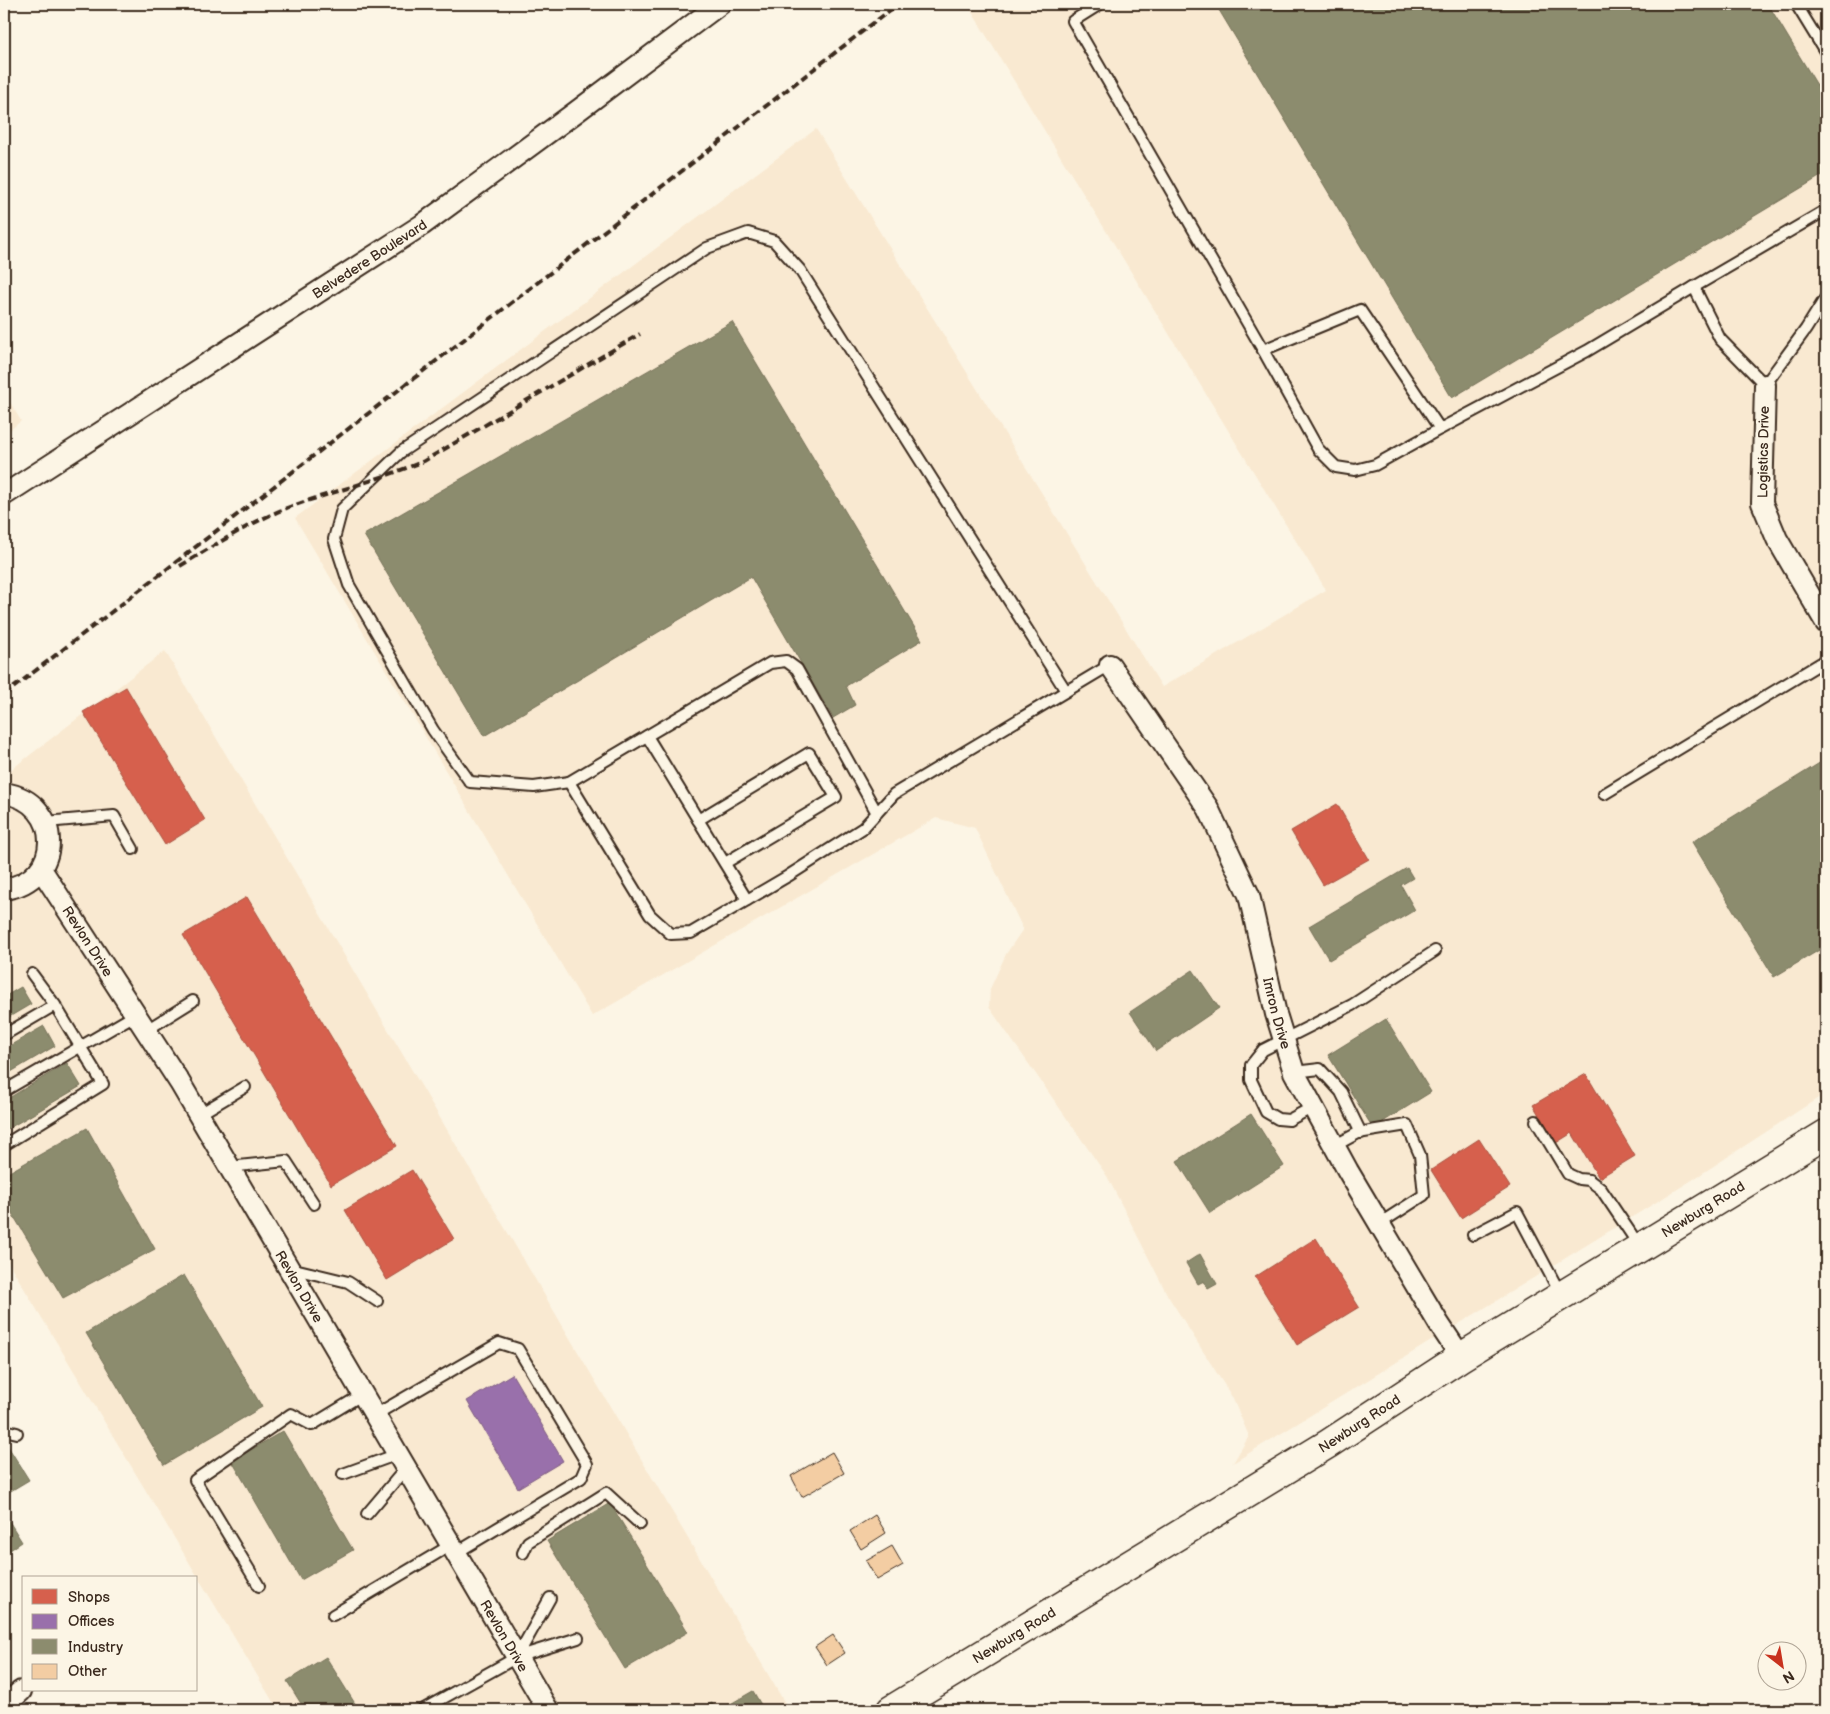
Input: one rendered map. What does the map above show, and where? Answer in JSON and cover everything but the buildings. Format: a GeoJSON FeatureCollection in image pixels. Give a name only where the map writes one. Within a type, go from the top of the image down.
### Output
{"type":"FeatureCollection","features":[{"type":"Feature","properties":{"kind":"main road","name":"Newburg Road"},"geometry":{"type":"LineString","coordinates":[[891,1710],[1328,1444],[1461,1357],[1826,1134]]}},
{"type":"Feature","properties":{"kind":"street","name":"Belvedere Boulevard"},"geometry":{"type":"LineString","coordinates":[[4,495],[422,225],[720,4]]}},
{"type":"Feature","properties":{"kind":"street","name":"Logistics Drive"},"geometry":{"type":"LineString","coordinates":[[1765,385],[1762,504],[1777,539],[1826,623]]}},
{"type":"Feature","properties":{"kind":"street","name":"Imron Drive"},"geometry":{"type":"LineString","coordinates":[[1110,665],[1208,808],[1249,896],[1276,1014],[1294,1072],[1379,1224],[1461,1357]]}},
{"type":"Feature","properties":{"kind":"street"},"geometry":{"type":"LineString","coordinates":[[4,793],[15,795],[28,801],[38,810],[46,822],[50,838],[48,854],[41,869],[31,880],[19,886],[4,889]]}},
{"type":"Feature","properties":{"kind":"street","name":"Revlon Drive"},"geometry":{"type":"LineString","coordinates":[[41,869],[198,1114],[548,1710]]}},
{"type":"Feature","properties":{"kind":"street"},"geometry":{"type":"LineString","coordinates":[[4,1706],[21,1691]]}},
{"type":"Feature","properties":{"kind":"lane"},"geometry":{"type":"LineString","coordinates":[[1100,4],[1073,21],[1318,449],[1336,467],[1355,470],[1375,465],[1587,351],[1826,210]]}},
{"type":"Feature","properties":{"kind":"lane"},"geometry":{"type":"LineString","coordinates":[[1796,4],[1826,53]]}},
{"type":"Feature","properties":{"kind":"lane"},"geometry":{"type":"LineString","coordinates":[[877,813],[797,669],[786,661],[770,663],[569,782],[534,787],[470,782],[433,730],[349,585],[334,539],[342,509],[401,452],[707,248],[748,233],[774,241],[800,270],[1066,691]]}},
{"type":"Feature","properties":{"kind":"lane"},"geometry":{"type":"LineString","coordinates":[[1694,287],[1720,339],[1765,385],[1806,329],[1826,297]]}},
{"type":"Feature","properties":{"kind":"lane"},"geometry":{"type":"LineString","coordinates":[[1263,350],[1360,310],[1440,429]]}},
{"type":"Feature","properties":{"kind":"lane"},"geometry":{"type":"LineString","coordinates":[[1604,794],[1826,660]]}},
{"type":"Feature","properties":{"kind":"lane"},"geometry":{"type":"LineString","coordinates":[[569,782],[650,915],[671,934],[691,933],[863,828],[894,794],[1110,665]]}},
{"type":"Feature","properties":{"kind":"lane"},"geometry":{"type":"LineString","coordinates":[[647,736],[747,900]]}},
{"type":"Feature","properties":{"kind":"lane"},"geometry":{"type":"LineString","coordinates":[[698,820],[809,753],[836,797],[724,863]]}},
{"type":"Feature","properties":{"kind":"lane"},"geometry":{"type":"LineString","coordinates":[[46,822],[114,816],[133,849]]}},
{"type":"Feature","properties":{"kind":"lane"},"geometry":{"type":"LineString","coordinates":[[1313,1108],[1289,1120],[1278,1120],[1266,1112],[1251,1080],[1251,1065],[1263,1050],[1352,1004],[1435,951]]}},
{"type":"Feature","properties":{"kind":"lane"},"geometry":{"type":"LineString","coordinates":[[4,1145],[103,1084],[55,1005],[32,974]]}},
{"type":"Feature","properties":{"kind":"lane"},"geometry":{"type":"LineString","coordinates":[[4,1090],[80,1047],[193,1001]]}},
{"type":"Feature","properties":{"kind":"lane"},"geometry":{"type":"LineString","coordinates":[[4,1035],[55,1005]]}},
{"type":"Feature","properties":{"kind":"lane"},"geometry":{"type":"LineString","coordinates":[[1294,1072],[1320,1069],[1341,1092],[1361,1133]]}},
{"type":"Feature","properties":{"kind":"lane"},"geometry":{"type":"LineString","coordinates":[[198,1114],[245,1087]]}},
{"type":"Feature","properties":{"kind":"lane"},"geometry":{"type":"LineString","coordinates":[[1536,1121],[1568,1174],[1579,1179],[1588,1180],[1601,1189],[1640,1248]]}},
{"type":"Feature","properties":{"kind":"lane"},"geometry":{"type":"LineString","coordinates":[[1334,1146],[1361,1133],[1407,1126],[1420,1155],[1424,1195],[1379,1224]]}},
{"type":"Feature","properties":{"kind":"lane"},"geometry":{"type":"LineString","coordinates":[[229,1167],[286,1161],[314,1204]]}},
{"type":"Feature","properties":{"kind":"lane"},"geometry":{"type":"LineString","coordinates":[[1473,1235],[1517,1212],[1562,1296]]}},
{"type":"Feature","properties":{"kind":"lane"},"geometry":{"type":"LineString","coordinates":[[288,1267],[348,1282],[377,1301]]}},
{"type":"Feature","properties":{"kind":"lane"},"geometry":{"type":"LineString","coordinates":[[333,1615],[581,1478],[586,1464],[518,1349],[499,1343],[375,1415]]}},
{"type":"Feature","properties":{"kind":"lane"},"geometry":{"type":"LineString","coordinates":[[259,1586],[195,1480],[291,1414],[312,1426],[363,1394]]}},
{"type":"Feature","properties":{"kind":"lane"},"geometry":{"type":"LineString","coordinates":[[4,1430],[17,1433]]}},
{"type":"Feature","properties":{"kind":"lane"},"geometry":{"type":"LineString","coordinates":[[343,1474],[402,1461]]}},
{"type":"Feature","properties":{"kind":"lane"},"geometry":{"type":"LineString","coordinates":[[366,1514],[402,1461]]}},
{"type":"Feature","properties":{"kind":"lane"},"geometry":{"type":"LineString","coordinates":[[523,1553],[528,1542],[606,1493],[640,1524]]}},
{"type":"Feature","properties":{"kind":"lane"},"geometry":{"type":"LineString","coordinates":[[517,1656],[550,1598]]}},
{"type":"Feature","properties":{"kind":"lane"},"geometry":{"type":"LineString","coordinates":[[422,1710],[517,1656],[578,1638]]}},
{"type":"Feature","properties":{"kind":"shaded area"},"geometry":{"type":"Polygon","coordinates":[[[967,4],[1826,4],[1826,1093],[1689,1182],[1233,1463],[1249,1436],[1232,1397],[1168,1296],[1107,1176],[989,1007],[990,989],[1006,954],[1023,929],[975,828],[936,818],[592,1016],[295,518],[816,129],[1162,687],[1326,590],[967,4]]]}},
{"type":"Feature","properties":{"kind":"shaded area"},"geometry":{"type":"Polygon","coordinates":[[[4,392],[21,421],[4,435],[4,392]]]}},
{"type":"Feature","properties":{"kind":"shaded area"},"geometry":{"type":"Polygon","coordinates":[[[165,651],[789,1710],[278,1710],[4,1255],[4,775],[165,651]]]}},
{"type":"Feature","properties":{"kind":"railway"},"geometry":{"type":"LineString","coordinates":[[4,695],[898,4]]}},
{"type":"Feature","properties":{"kind":"railway"},"geometry":{"type":"LineString","coordinates":[[180,566],[235,533],[277,512],[424,461],[640,334]]}}]}
